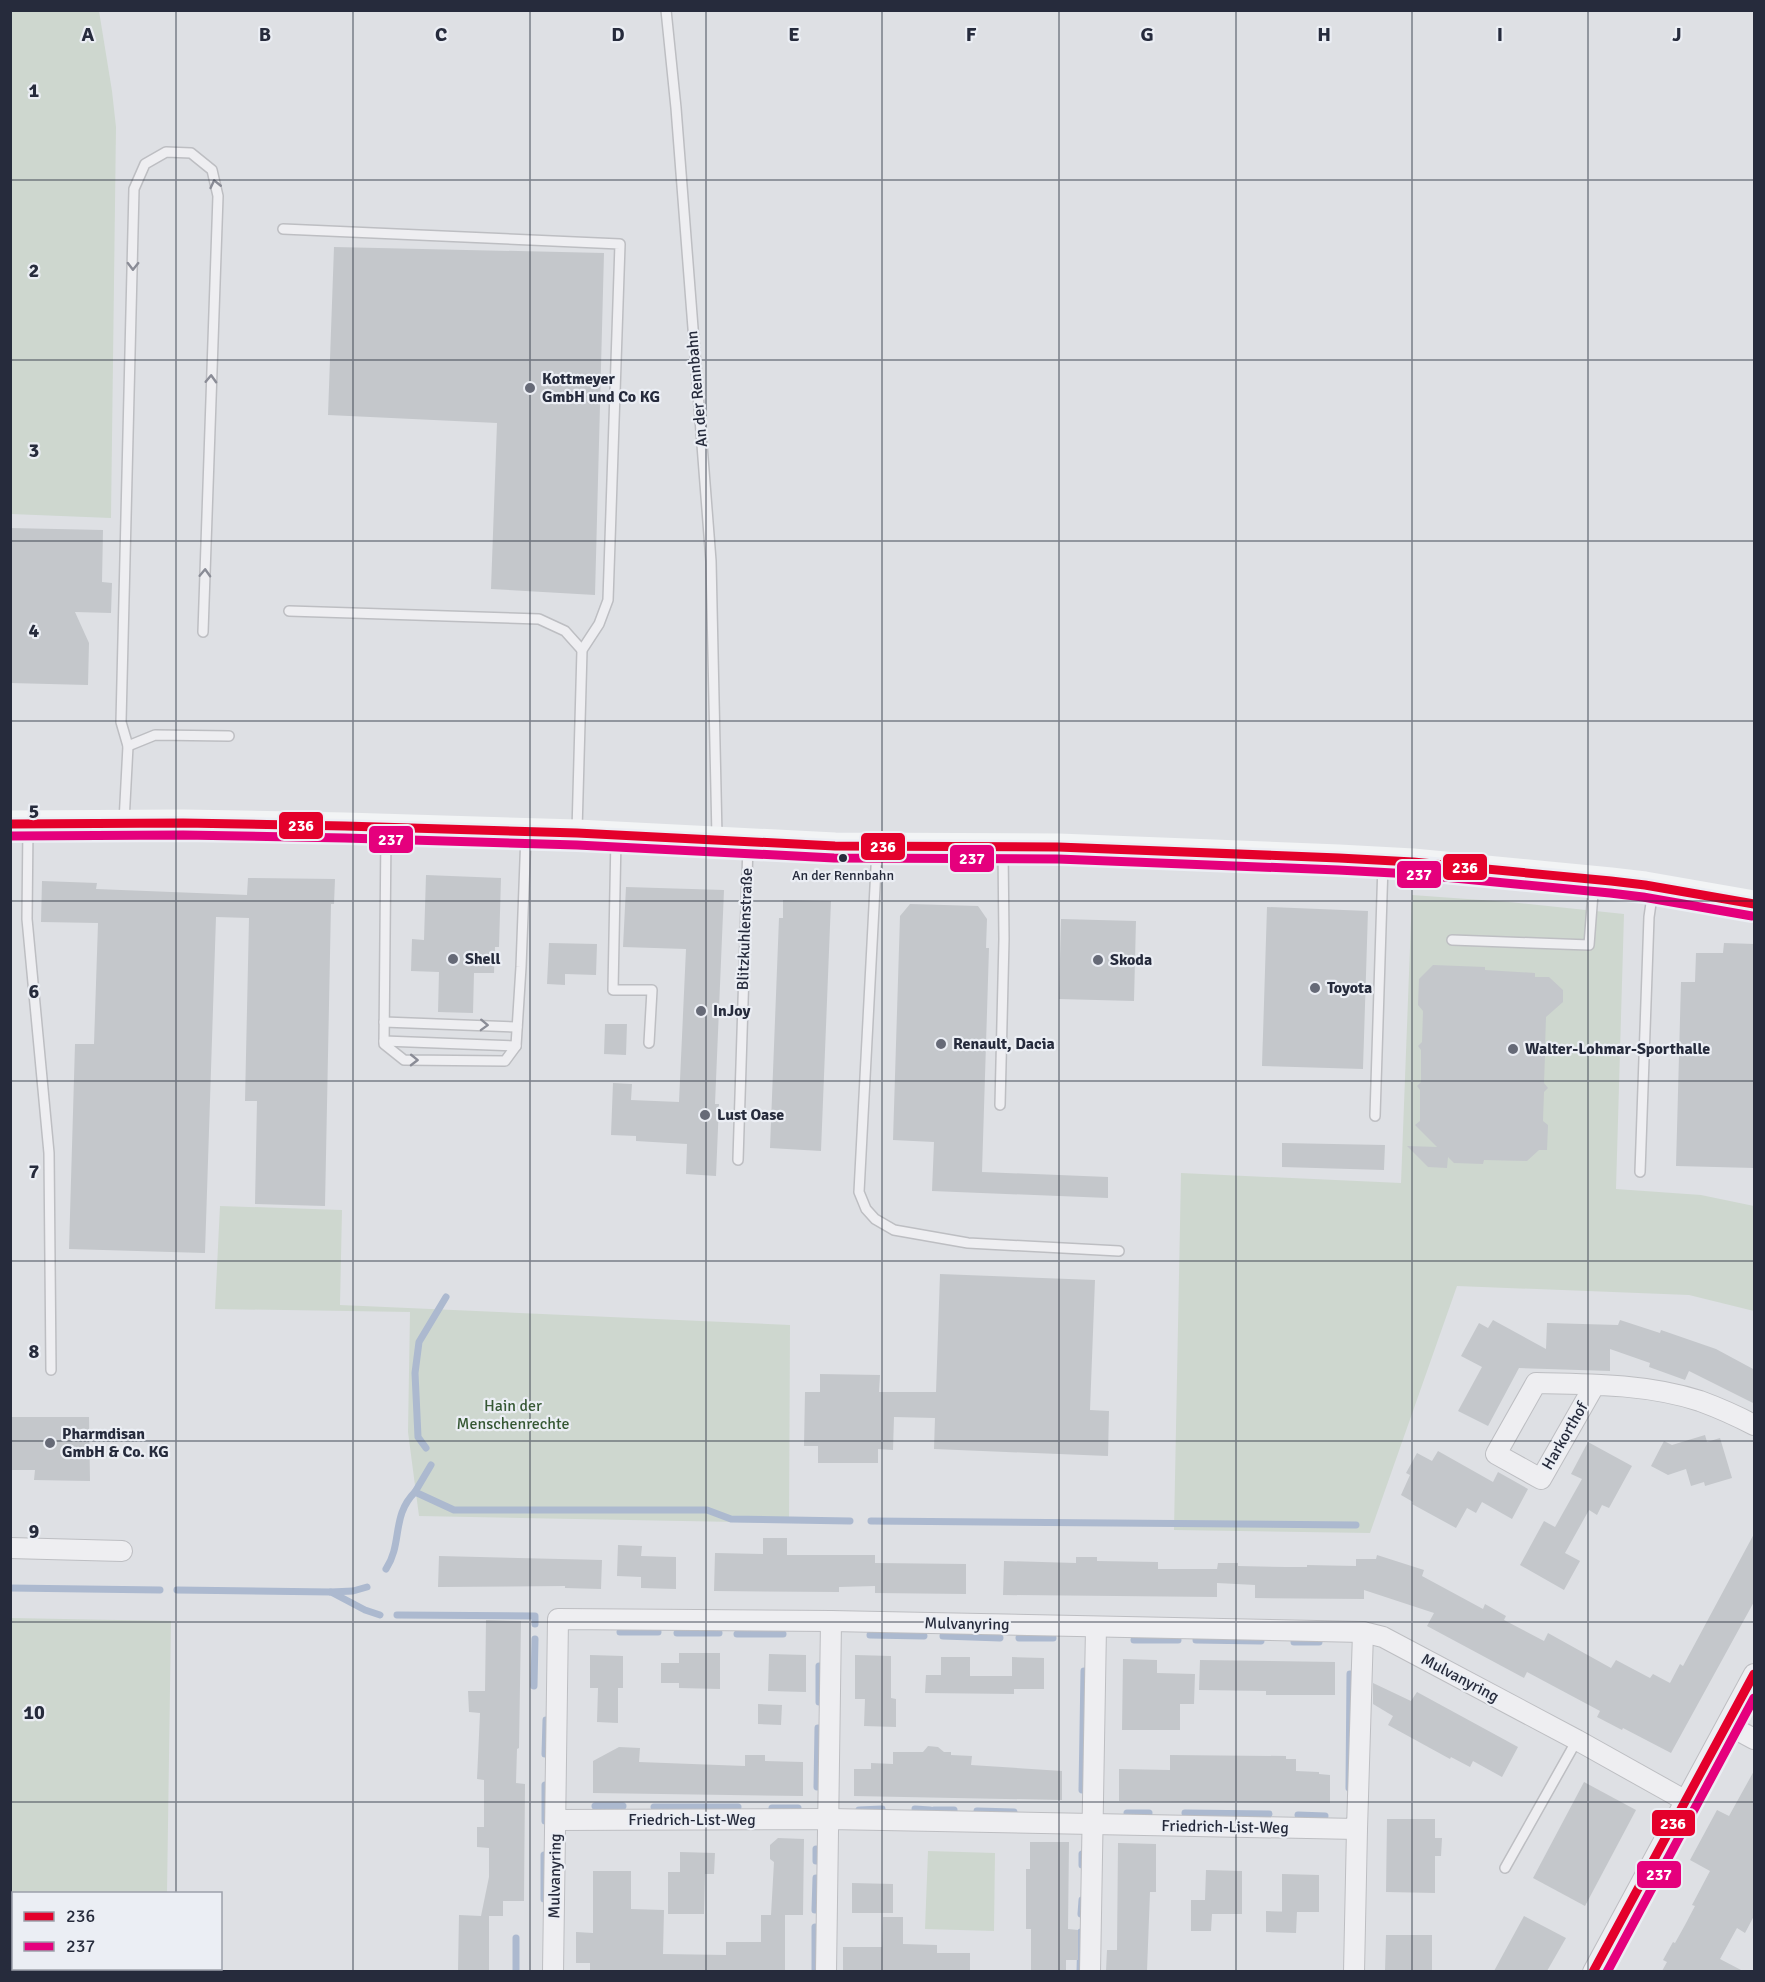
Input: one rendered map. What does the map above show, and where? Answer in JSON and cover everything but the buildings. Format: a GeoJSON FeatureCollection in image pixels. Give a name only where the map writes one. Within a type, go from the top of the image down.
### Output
{"type":"FeatureCollection","features":[{"type":"Feature","properties":{"kind":"main road"},"geometry":{"type":"LineString","coordinates":[[19,823],[124,822],[526,831],[748,843],[877,847],[1149,850],[1383,861],[1594,879],[1653,886],[1755,904]]}},
{"type":"Feature","properties":{"kind":"street","name":"Harkorthof"},"geometry":{"type":"LineString","coordinates":[[1594,1386],[1541,1479],[1496,1454],[1536,1383],[1594,1386],[1666,1392],[1699,1401],[1755,1425]]}},
{"type":"Feature","properties":{"kind":"street"},"geometry":{"type":"LineString","coordinates":[[10,1548],[122,1551]]}},
{"type":"Feature","properties":{"kind":"street","name":"Mulvanyring"},"geometry":{"type":"LineString","coordinates":[[554,1971],[558,1619],[831,1621],[1363,1632],[1383,1637],[1686,1801]]}},
{"type":"Feature","properties":{"kind":"street"},"geometry":{"type":"LineString","coordinates":[[826,1971],[831,1621]]}},
{"type":"Feature","properties":{"kind":"street"},"geometry":{"type":"LineString","coordinates":[[1090,1971],[1096,1627]]}},
{"type":"Feature","properties":{"kind":"street"},"geometry":{"type":"LineString","coordinates":[[1354,1971],[1363,1632]]}},
{"type":"Feature","properties":{"kind":"street"},"geometry":{"type":"LineString","coordinates":[[1593,1971],[1755,1674]]}},
{"type":"Feature","properties":{"kind":"street"},"geometry":{"type":"LineString","coordinates":[[1728,1725],[1755,1739]]}},
{"type":"Feature","properties":{"kind":"street","name":"Friedrich-List-Weg"},"geometry":{"type":"LineString","coordinates":[[556,1820],[829,1819],[1357,1829]]}},
{"type":"Feature","properties":{"kind":"lane","name":"An der Rennbahn"},"geometry":{"type":"LineString","coordinates":[[666,10],[676,108],[711,561],[717,841]]}},
{"type":"Feature","properties":{"kind":"lane"},"geometry":{"type":"LineString","coordinates":[[124,822],[128,746],[121,722],[134,189],[145,164],[166,152],[191,153],[212,170],[218,196],[203,632]]}},
{"type":"Feature","properties":{"kind":"lane"},"geometry":{"type":"LineString","coordinates":[[283,229],[620,244],[608,600],[599,624],[582,650],[577,833]]}},
{"type":"Feature","properties":{"kind":"lane"},"geometry":{"type":"LineString","coordinates":[[290,611],[539,619],[565,631],[582,650]]}},
{"type":"Feature","properties":{"kind":"lane"},"geometry":{"type":"LineString","coordinates":[[128,746],[155,735],[229,736]]}},
{"type":"Feature","properties":{"kind":"lane"},"geometry":{"type":"LineString","coordinates":[[19,823],[50,1153],[51,1370]]}},
{"type":"Feature","properties":{"kind":"lane"},"geometry":{"type":"LineString","coordinates":[[387,828],[384,1044],[404,1060],[505,1062],[516,1046],[526,831]]}},
{"type":"Feature","properties":{"kind":"lane"},"geometry":{"type":"LineString","coordinates":[[616,835],[613,990],[652,990],[649,1043]]}},
{"type":"Feature","properties":{"kind":"lane","name":"Blitzkuhlenstraße"},"geometry":{"type":"LineString","coordinates":[[738,1160],[748,843]]}},
{"type":"Feature","properties":{"kind":"lane"},"geometry":{"type":"LineString","coordinates":[[877,847],[859,1192],[866,1209],[875,1219],[894,1230],[968,1243],[1119,1251]]}},
{"type":"Feature","properties":{"kind":"lane"},"geometry":{"type":"LineString","coordinates":[[999,1105],[1004,939],[1003,847]]}},
{"type":"Feature","properties":{"kind":"lane"},"geometry":{"type":"LineString","coordinates":[[1375,1116],[1383,861]]}},
{"type":"Feature","properties":{"kind":"lane"},"geometry":{"type":"LineString","coordinates":[[1452,940],[1588,945],[1594,879]]}},
{"type":"Feature","properties":{"kind":"lane"},"geometry":{"type":"LineString","coordinates":[[1640,1172],[1649,917],[1653,886]]}},
{"type":"Feature","properties":{"kind":"lane"},"geometry":{"type":"LineString","coordinates":[[384,1022],[517,1027]]}},
{"type":"Feature","properties":{"kind":"lane"},"geometry":{"type":"LineString","coordinates":[[384,1041],[516,1046]]}},
{"type":"Feature","properties":{"kind":"lane"},"geometry":{"type":"LineString","coordinates":[[1505,1868],[1577,1740]]}},
{"type":"Feature","properties":{"kind":"green space"},"geometry":{"type":"Polygon","coordinates":[[[11,10],[99,11],[116,127],[111,518],[11,514],[11,10]]]}},
{"type":"Feature","properties":{"kind":"green space"},"geometry":{"type":"Polygon","coordinates":[[[1412,895],[1624,914],[1616,1189],[1701,1195],[1754,1206],[1754,1311],[1689,1295],[1457,1286],[1370,1533],[1174,1530],[1181,1173],[1401,1183],[1412,895]]]}},
{"type":"Feature","properties":{"kind":"green space","name":"Hain der Menschenrechte"},"geometry":{"type":"Polygon","coordinates":[[[220,1206],[342,1210],[340,1305],[790,1325],[789,1523],[419,1516],[408,1432],[410,1312],[215,1309],[220,1206]]]}},
{"type":"Feature","properties":{"kind":"green space"},"geometry":{"type":"Polygon","coordinates":[[[11,1618],[171,1621],[167,1892],[12,1892],[12,1970],[166,1971],[11,1971],[11,1618]]]}},
{"type":"Feature","properties":{"kind":"green space"},"geometry":{"type":"Polygon","coordinates":[[[928,1851],[995,1853],[994,1931],[925,1929],[928,1851]]]}},
{"type":"Feature","properties":{"kind":"waterway"},"geometry":{"type":"LineString","coordinates":[[426,1448],[418,1437],[415,1373],[419,1342],[446,1297]]}},
{"type":"Feature","properties":{"kind":"waterway"},"geometry":{"type":"LineString","coordinates":[[415,1492],[431,1465]]}},
{"type":"Feature","properties":{"kind":"waterway"},"geometry":{"type":"LineString","coordinates":[[386,1569],[394,1549],[403,1510],[415,1492],[454,1510],[707,1510],[731,1519],[850,1521]]}},
{"type":"Feature","properties":{"kind":"waterway"},"geometry":{"type":"LineString","coordinates":[[871,1521],[1356,1525]]}},
{"type":"Feature","properties":{"kind":"waterway"},"geometry":{"type":"LineString","coordinates":[[331,1592],[353,1591],[367,1587]]}},
{"type":"Feature","properties":{"kind":"waterway"},"geometry":{"type":"LineString","coordinates":[[10,1588],[160,1590]]}},
{"type":"Feature","properties":{"kind":"waterway"},"geometry":{"type":"LineString","coordinates":[[177,1590],[331,1592],[365,1610],[380,1615]]}},
{"type":"Feature","properties":{"kind":"waterway"},"geometry":{"type":"LineString","coordinates":[[397,1615],[535,1616],[535,1624]]}},
{"type":"Feature","properties":{"kind":"waterway"},"geometry":{"type":"LineString","coordinates":[[620,1632],[658,1632]]}},
{"type":"Feature","properties":{"kind":"waterway"},"geometry":{"type":"LineString","coordinates":[[677,1633],[719,1633]]}},
{"type":"Feature","properties":{"kind":"waterway"},"geometry":{"type":"LineString","coordinates":[[737,1634],[783,1634]]}},
{"type":"Feature","properties":{"kind":"waterway"},"geometry":{"type":"LineString","coordinates":[[870,1635],[924,1636]]}},
{"type":"Feature","properties":{"kind":"waterway"},"geometry":{"type":"LineString","coordinates":[[943,1636],[1000,1638]]}},
{"type":"Feature","properties":{"kind":"waterway"},"geometry":{"type":"LineString","coordinates":[[1019,1638],[1053,1638]]}},
{"type":"Feature","properties":{"kind":"waterway"},"geometry":{"type":"LineString","coordinates":[[534,1686],[535,1639]]}},
{"type":"Feature","properties":{"kind":"waterway"},"geometry":{"type":"LineString","coordinates":[[1134,1640],[1178,1640]]}},
{"type":"Feature","properties":{"kind":"waterway"},"geometry":{"type":"LineString","coordinates":[[1196,1640],[1261,1641]]}},
{"type":"Feature","properties":{"kind":"waterway"},"geometry":{"type":"LineString","coordinates":[[1294,1642],[1319,1642]]}},
{"type":"Feature","properties":{"kind":"waterway"},"geometry":{"type":"LineString","coordinates":[[819,1666],[819,1702]]}},
{"type":"Feature","properties":{"kind":"waterway"},"geometry":{"type":"LineString","coordinates":[[1082,1790],[1084,1671]]}},
{"type":"Feature","properties":{"kind":"waterway"},"geometry":{"type":"LineString","coordinates":[[1349,1788],[1350,1674]]}},
{"type":"Feature","properties":{"kind":"waterway"},"geometry":{"type":"LineString","coordinates":[[545,1754],[546,1720]]}},
{"type":"Feature","properties":{"kind":"waterway"},"geometry":{"type":"LineString","coordinates":[[817,1787],[818,1728]]}},
{"type":"Feature","properties":{"kind":"waterway"},"geometry":{"type":"LineString","coordinates":[[545,1785],[545,1821]]}},
{"type":"Feature","properties":{"kind":"waterway"},"geometry":{"type":"LineString","coordinates":[[595,1806],[623,1806]]}},
{"type":"Feature","properties":{"kind":"waterway"},"geometry":{"type":"LineString","coordinates":[[654,1807],[738,1807]]}},
{"type":"Feature","properties":{"kind":"waterway"},"geometry":{"type":"LineString","coordinates":[[772,1808],[798,1808]]}},
{"type":"Feature","properties":{"kind":"waterway"},"geometry":{"type":"LineString","coordinates":[[859,1810],[882,1809]]}},
{"type":"Feature","properties":{"kind":"waterway"},"geometry":{"type":"LineString","coordinates":[[915,1809],[930,1810]]}},
{"type":"Feature","properties":{"kind":"waterway"},"geometry":{"type":"LineString","coordinates":[[934,1810],[954,1810]]}},
{"type":"Feature","properties":{"kind":"waterway"},"geometry":{"type":"LineString","coordinates":[[977,1811],[1014,1812]]}},
{"type":"Feature","properties":{"kind":"waterway"},"geometry":{"type":"LineString","coordinates":[[1127,1813],[1149,1813]]}},
{"type":"Feature","properties":{"kind":"waterway"},"geometry":{"type":"LineString","coordinates":[[1185,1813],[1269,1814]]}},
{"type":"Feature","properties":{"kind":"waterway"},"geometry":{"type":"LineString","coordinates":[[1298,1815],[1325,1816]]}},
{"type":"Feature","properties":{"kind":"waterway"},"geometry":{"type":"LineString","coordinates":[[816,1849],[816,1861]]}},
{"type":"Feature","properties":{"kind":"waterway"},"geometry":{"type":"LineString","coordinates":[[1082,1854],[1082,1865]]}},
{"type":"Feature","properties":{"kind":"waterway"},"geometry":{"type":"LineString","coordinates":[[544,1855],[544,1899]]}},
{"type":"Feature","properties":{"kind":"waterway"},"geometry":{"type":"LineString","coordinates":[[815,1910],[816,1878]]}},
{"type":"Feature","properties":{"kind":"waterway"},"geometry":{"type":"LineString","coordinates":[[1081,1914],[1082,1900]]}},
{"type":"Feature","properties":{"kind":"waterway"},"geometry":{"type":"LineString","coordinates":[[815,1927],[815,1972]]}},
{"type":"Feature","properties":{"kind":"waterway"},"geometry":{"type":"LineString","coordinates":[[1080,1972],[1081,1932]]}},
{"type":"Feature","properties":{"kind":"waterway"},"geometry":{"type":"LineString","coordinates":[[516,1938],[516,1972]]}},
{"type":"Feature","properties":{"kind":"transit line","name":"236"},"geometry":{"type":"LineString","coordinates":[[10,824],[183,823],[345,826],[577,833],[835,846],[1058,847],[1339,858],[1413,862],[1611,881],[1754,904]]}},
{"type":"Feature","properties":{"kind":"transit line","name":"237"},"geometry":{"type":"LineString","coordinates":[[10,836],[183,835],[345,838],[577,845],[834,858],[1058,859],[1338,870],[1412,874],[1610,893],[1752,916]]}},
{"type":"Feature","properties":{"kind":"transit line","name":"236"},"geometry":{"type":"LineString","coordinates":[[1593,1972],[1754,1674]]}},
{"type":"Feature","properties":{"kind":"transit line","name":"237"},"geometry":{"type":"LineString","coordinates":[[1607,1972],[1754,1698]]}},
{"type":"Feature","properties":{"kind":"place","name":"Kottmeyer GmbH und Co KG"},"geometry":{"type":"Point","coordinates":[530,388]}},
{"type":"Feature","properties":{"kind":"place","name":"An der Rennbahn"},"geometry":{"type":"Point","coordinates":[843,858]}},
{"type":"Feature","properties":{"kind":"place","name":"Shell"},"geometry":{"type":"Point","coordinates":[453,959]}},
{"type":"Feature","properties":{"kind":"place","name":"Skoda"},"geometry":{"type":"Point","coordinates":[1098,960]}},
{"type":"Feature","properties":{"kind":"place","name":"Toyota"},"geometry":{"type":"Point","coordinates":[1315,988]}},
{"type":"Feature","properties":{"kind":"place","name":"InJoy"},"geometry":{"type":"Point","coordinates":[701,1011]}},
{"type":"Feature","properties":{"kind":"place","name":"Renault, Dacia"},"geometry":{"type":"Point","coordinates":[941,1044]}},
{"type":"Feature","properties":{"kind":"place","name":"Walter-Lohmar-Sporthalle"},"geometry":{"type":"Point","coordinates":[1513,1049]}},
{"type":"Feature","properties":{"kind":"place","name":"Lust Oase"},"geometry":{"type":"Point","coordinates":[705,1115]}},
{"type":"Feature","properties":{"kind":"place","name":"Pharmdisan GmbH & Co. KG"},"geometry":{"type":"Point","coordinates":[50,1443]}}]}
